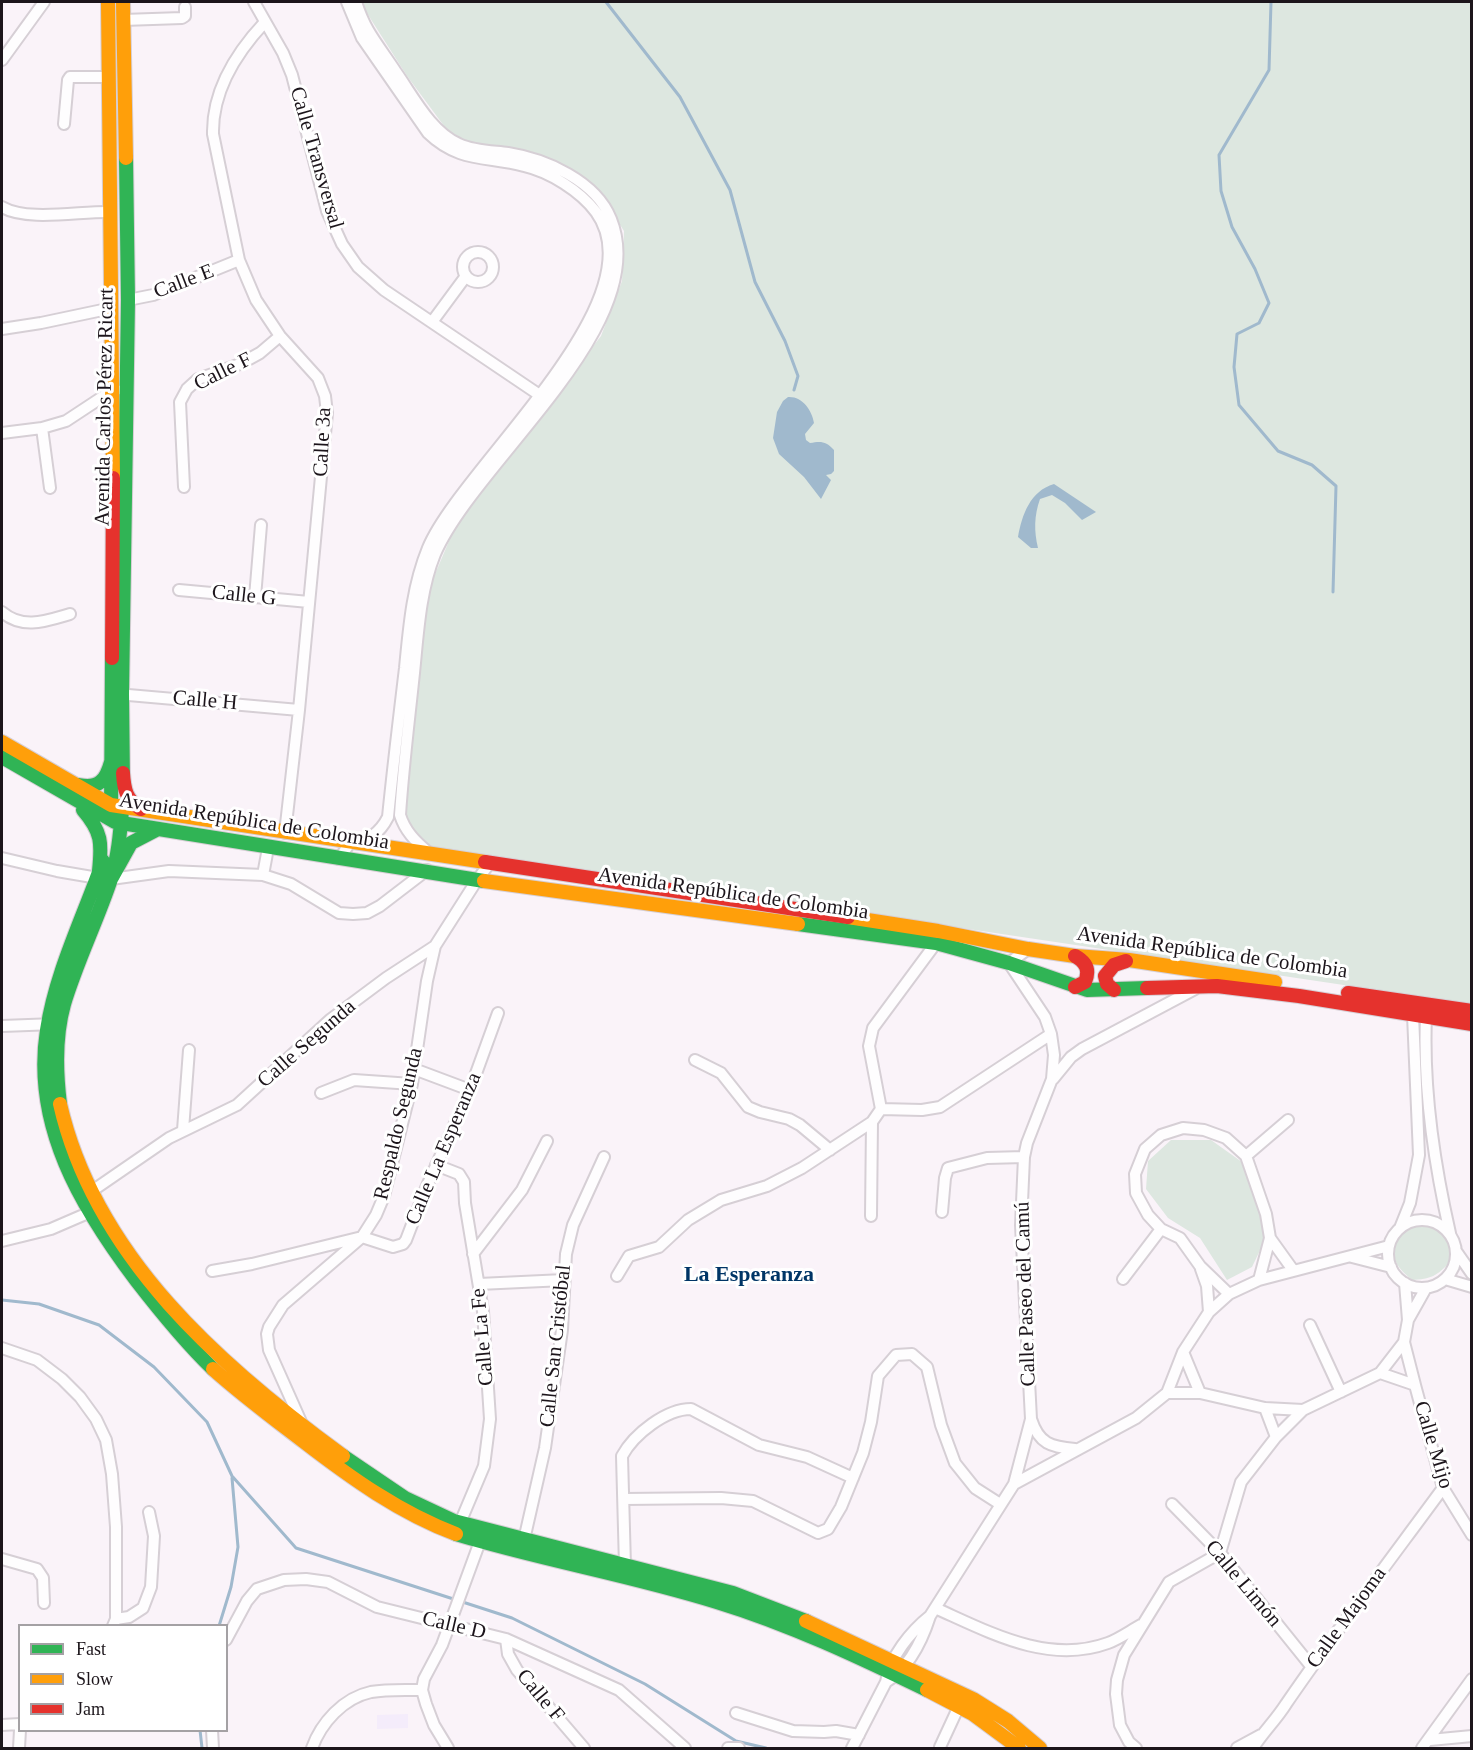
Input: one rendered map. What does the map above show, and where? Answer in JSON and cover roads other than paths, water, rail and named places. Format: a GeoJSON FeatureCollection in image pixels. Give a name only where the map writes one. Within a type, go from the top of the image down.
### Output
{"type":"FeatureCollection","features":[{"type":"Feature","properties":{"kind":"main road","name":"Avenida Carlos Pérez Ricart"},"geometry":{"type":"LineString","coordinates":[[108,2],[112,308],[120,390]]}},
{"type":"Feature","properties":{"kind":"main road","name":"Avenida Carlos Pérez Ricart"},"geometry":{"type":"LineString","coordinates":[[116,814],[111,762],[117,694],[120,390],[128,300],[123,2]]}},
{"type":"Feature","properties":{"kind":"main road","name":"Avenida Carlos Pérez Ricart"},"geometry":{"type":"LineString","coordinates":[[116,814],[123,773],[117,694]]}},
{"type":"Feature","properties":{"kind":"main road","name":"Avenida República de Colombia"},"geometry":{"type":"LineString","coordinates":[[2,742],[73,783],[116,814],[145,810],[938,931],[1028,949],[1075,956],[1129,960],[1472,1011]]}},
{"type":"Feature","properties":{"kind":"main road","name":"Avenida República de Colombia"},"geometry":{"type":"LineString","coordinates":[[2,757],[72,798],[158,829],[477,880],[936,944],[1009,963],[1087,990],[1217,986],[1472,1024]]}},
{"type":"Feature","properties":{"kind":"main road"},"geometry":{"type":"LineString","coordinates":[[73,783],[96,786],[106,778],[111,762]]}},
{"type":"Feature","properties":{"kind":"main road"},"geometry":{"type":"LineString","coordinates":[[123,773],[128,800],[145,810]]}},
{"type":"Feature","properties":{"kind":"main road"},"geometry":{"type":"LineString","coordinates":[[72,798],[92,819],[100,834],[103,876],[68,994],[53,1024],[44,1087],[51,1128],[67,1171],[152,1284],[202,1341],[251,1386],[305,1430],[418,1506],[460,1523],[482,1535],[776,1622],[893,1671],[983,1704],[1020,1730],[1040,1749]]}},
{"type":"Feature","properties":{"kind":"main road"},"geometry":{"type":"LineString","coordinates":[[103,876],[117,857],[116,814]]}},
{"type":"Feature","properties":{"kind":"main road"},"geometry":{"type":"LineString","coordinates":[[103,876],[129,843],[139,835],[158,829]]}},
{"type":"Feature","properties":{"kind":"main road"},"geometry":{"type":"LineString","coordinates":[[1075,956],[1086,964],[1088,969],[1085,982],[1075,987]]}},
{"type":"Feature","properties":{"kind":"main road"},"geometry":{"type":"LineString","coordinates":[[1114,990],[1105,981],[1107,970],[1129,960]]}},
{"type":"Feature","properties":{"kind":"main road"},"geometry":{"type":"LineString","coordinates":[[53,1024],[59,1101],[70,1144],[92,1191],[95,1210],[114,1251],[170,1323],[204,1360],[290,1432],[389,1504],[434,1526],[524,1540],[755,1600],[959,1706],[985,1721],[1019,1749]]}},
{"type":"Feature","properties":{"kind":"street"},"geometry":{"type":"LineString","coordinates":[[2,60],[44,2]]}},
{"type":"Feature","properties":{"kind":"street","name":"Calle Transversal"},"geometry":{"type":"LineString","coordinates":[[254,2],[283,53],[292,75],[327,211],[342,244],[358,267],[384,290],[543,398]]}},
{"type":"Feature","properties":{"kind":"street"},"geometry":{"type":"LineString","coordinates":[[339,859],[350,843],[360,843],[370,838],[384,825],[387,817],[405,707],[415,624],[435,554],[463,501],[592,335],[615,282],[619,256],[618,241],[610,216],[589,190],[563,172],[534,158],[462,146],[432,129],[362,38],[347,2]]}},
{"type":"Feature","properties":{"kind":"street"},"geometry":{"type":"LineString","coordinates":[[356,2],[369,32],[432,129]]}},
{"type":"Feature","properties":{"kind":"street"},"geometry":{"type":"LineString","coordinates":[[123,20],[182,18],[185,7]]}},
{"type":"Feature","properties":{"kind":"street","name":"Calle 3a"},"geometry":{"type":"LineString","coordinates":[[265,22],[233,62],[216,99],[213,134],[239,260],[256,300],[280,336],[318,378],[325,396],[327,413],[285,832]]}},
{"type":"Feature","properties":{"kind":"street"},"geometry":{"type":"LineString","coordinates":[[64,124],[70,77],[109,76]]}},
{"type":"Feature","properties":{"kind":"street"},"geometry":{"type":"LineString","coordinates":[[2,207],[18,213],[41,215],[111,212]]}},
{"type":"Feature","properties":{"kind":"street","name":"Calle E"},"geometry":{"type":"LineString","coordinates":[[128,300],[153,296],[239,260]]}},
{"type":"Feature","properties":{"kind":"street"},"geometry":{"type":"LineString","coordinates":[[432,322],[466,276]]}},
{"type":"Feature","properties":{"kind":"street"},"geometry":{"type":"LineString","coordinates":[[2,329],[41,324],[112,308]]}},
{"type":"Feature","properties":{"kind":"street","name":"Calle F"},"geometry":{"type":"LineString","coordinates":[[184,487],[180,402],[187,389],[198,379],[240,364],[260,353],[280,336]]}},
{"type":"Feature","properties":{"kind":"street"},"geometry":{"type":"LineString","coordinates":[[2,433],[42,428],[66,421],[120,390]]}},
{"type":"Feature","properties":{"kind":"street"},"geometry":{"type":"LineString","coordinates":[[42,428],[50,488]]}},
{"type":"Feature","properties":{"kind":"street"},"geometry":{"type":"LineString","coordinates":[[255,597],[261,525]]}},
{"type":"Feature","properties":{"kind":"street","name":"Calle G"},"geometry":{"type":"LineString","coordinates":[[178,590],[309,602]]}},
{"type":"Feature","properties":{"kind":"street"},"geometry":{"type":"LineString","coordinates":[[2,612],[23,623],[33,624],[70,614]]}},
{"type":"Feature","properties":{"kind":"street","name":"Calle H"},"geometry":{"type":"LineString","coordinates":[[117,694],[299,710]]}},
{"type":"Feature","properties":{"kind":"street"},"geometry":{"type":"LineString","coordinates":[[2,858],[57,871],[103,876],[169,871],[263,875],[291,884],[339,913],[367,913],[380,906],[426,871],[428,853],[407,830],[400,815],[405,707]]}},
{"type":"Feature","properties":{"kind":"street"},"geometry":{"type":"LineString","coordinates":[[263,875],[268,848]]}},
{"type":"Feature","properties":{"kind":"street","name":"Calle Segunda"},"geometry":{"type":"LineString","coordinates":[[92,1191],[183,1130],[237,1105],[331,1019],[386,978],[435,946],[490,863]]}},
{"type":"Feature","properties":{"kind":"street"},"geometry":{"type":"LineString","coordinates":[[617,1276],[629,1256],[659,1247],[688,1220],[721,1200],[767,1186],[802,1168],[872,1122],[880,1109],[869,1046],[873,1028],[936,944]]}},
{"type":"Feature","properties":{"kind":"street","name":"Respaldo Segunda"},"geometry":{"type":"LineString","coordinates":[[305,1430],[269,1350],[267,1334],[283,1305],[362,1237],[376,1215],[384,1196],[412,1084],[427,981],[435,946]]}},
{"type":"Feature","properties":{"kind":"street"},"geometry":{"type":"LineString","coordinates":[[1009,963],[1028,949]]}},
{"type":"Feature","properties":{"kind":"street","name":"Calle Paseo del Camú"},"geometry":{"type":"LineString","coordinates":[[893,1671],[923,1636],[933,1612],[1014,1484],[1031,1419],[1021,1226],[1024,1157],[1027,1143],[1052,1079],[1054,1055],[1052,1034],[1045,1017],[1009,963]]}},
{"type":"Feature","properties":{"kind":"street"},"geometry":{"type":"LineString","coordinates":[[1052,1079],[1071,1057],[1082,1049],[1200,987]]}},
{"type":"Feature","properties":{"kind":"street","name":"Calle La Esperanza"},"geometry":{"type":"LineString","coordinates":[[362,1237],[393,1247],[403,1244],[406,1240],[436,1165],[470,1090],[498,1013]]}},
{"type":"Feature","properties":{"kind":"street"},"geometry":{"type":"LineString","coordinates":[[1420,1016],[1419,1155],[1410,1203],[1400,1228],[1389,1246],[1388,1257],[1391,1267],[1405,1283],[1426,1288],[1436,1285],[1452,1271],[1456,1251]]}},
{"type":"Feature","properties":{"kind":"street"},"geometry":{"type":"LineString","coordinates":[[1420,1016],[1437,1178],[1449,1233],[1456,1251],[1472,1274]]}},
{"type":"Feature","properties":{"kind":"street"},"geometry":{"type":"LineString","coordinates":[[2,1026],[53,1024]]}},
{"type":"Feature","properties":{"kind":"street"},"geometry":{"type":"LineString","coordinates":[[880,1109],[922,1110],[940,1107],[1052,1034]]}},
{"type":"Feature","properties":{"kind":"street"},"geometry":{"type":"LineString","coordinates":[[183,1130],[189,1050]]}},
{"type":"Feature","properties":{"kind":"street"},"geometry":{"type":"LineString","coordinates":[[695,1060],[721,1073],[748,1107],[794,1122],[830,1150]]}},
{"type":"Feature","properties":{"kind":"street"},"geometry":{"type":"LineString","coordinates":[[414,1069],[470,1090]]}},
{"type":"Feature","properties":{"kind":"street"},"geometry":{"type":"LineString","coordinates":[[321,1094],[354,1080],[412,1084]]}},
{"type":"Feature","properties":{"kind":"street"},"geometry":{"type":"LineString","coordinates":[[1246,1156],[1288,1120]]}},
{"type":"Feature","properties":{"kind":"street"},"geometry":{"type":"LineString","coordinates":[[871,1216],[872,1122]]}},
{"type":"Feature","properties":{"kind":"street"},"geometry":{"type":"LineString","coordinates":[[1229,1294],[1200,1266],[1180,1238],[1161,1229],[1148,1215],[1136,1193],[1135,1174],[1145,1149],[1161,1135],[1183,1128],[1204,1130],[1226,1138],[1246,1156],[1266,1214],[1270,1238],[1259,1280]]}},
{"type":"Feature","properties":{"kind":"street"},"geometry":{"type":"LineString","coordinates":[[472,1254],[522,1190],[547,1141]]}},
{"type":"Feature","properties":{"kind":"street","name":"Calle San Cristóbal"},"geometry":{"type":"LineString","coordinates":[[524,1540],[545,1448],[562,1330],[566,1254],[573,1225],[604,1157]]}},
{"type":"Feature","properties":{"kind":"street"},"geometry":{"type":"LineString","coordinates":[[942,1212],[948,1168],[987,1158],[1024,1157]]}},
{"type":"Feature","properties":{"kind":"street","name":"Calle La Fe"},"geometry":{"type":"LineString","coordinates":[[436,1165],[459,1174],[462,1178],[472,1254],[483,1311],[490,1419],[484,1466],[460,1523]]}},
{"type":"Feature","properties":{"kind":"street"},"geometry":{"type":"LineString","coordinates":[[2,1241],[51,1229],[95,1210]]}},
{"type":"Feature","properties":{"kind":"street"},"geometry":{"type":"LineString","coordinates":[[1400,1228],[1409,1222],[1432,1221],[1449,1233]]}},
{"type":"Feature","properties":{"kind":"street"},"geometry":{"type":"LineString","coordinates":[[1123,1279],[1161,1229]]}},
{"type":"Feature","properties":{"kind":"street"},"geometry":{"type":"LineString","coordinates":[[212,1271],[244,1266],[362,1237]]}},
{"type":"Feature","properties":{"kind":"street"},"geometry":{"type":"LineString","coordinates":[[1270,1238],[1293,1270]]}},
{"type":"Feature","properties":{"kind":"street"},"geometry":{"type":"LineString","coordinates":[[1014,1484],[1136,1418],[1167,1393],[1183,1352],[1209,1312],[1229,1294],[1259,1280],[1389,1246]]}},
{"type":"Feature","properties":{"kind":"street"},"geometry":{"type":"LineString","coordinates":[[1349,1257],[1391,1267]]}},
{"type":"Feature","properties":{"kind":"street"},"geometry":{"type":"LineString","coordinates":[[1200,1266],[1207,1286],[1209,1312]]}},
{"type":"Feature","properties":{"kind":"street"},"geometry":{"type":"LineString","coordinates":[[1445,1279],[1472,1287]]}},
{"type":"Feature","properties":{"kind":"street"},"geometry":{"type":"LineString","coordinates":[[479,1284],[564,1280]]}},
{"type":"Feature","properties":{"kind":"street"},"geometry":{"type":"LineString","coordinates":[[1136,1749],[1129,1742],[1120,1725],[1116,1694],[1117,1680],[1124,1655],[1168,1582],[1220,1553],[1241,1482],[1276,1437],[1303,1410],[1380,1373],[1404,1342],[1408,1320],[1405,1283]]}},
{"type":"Feature","properties":{"kind":"street"},"geometry":{"type":"LineString","coordinates":[[1408,1320],[1426,1288]]}},
{"type":"Feature","properties":{"kind":"street"},"geometry":{"type":"LineString","coordinates":[[1310,1325],[1341,1392]]}},
{"type":"Feature","properties":{"kind":"street","name":"Calle Mijo"},"geometry":{"type":"LineString","coordinates":[[1404,1342],[1443,1488],[1472,1535]]}},
{"type":"Feature","properties":{"kind":"street"},"geometry":{"type":"LineString","coordinates":[[2,1348],[37,1360],[62,1379],[86,1404],[106,1440],[112,1474],[116,1527],[114,1622],[129,1617],[143,1608],[151,1587],[154,1536],[149,1512]]}},
{"type":"Feature","properties":{"kind":"street"},"geometry":{"type":"LineString","coordinates":[[1183,1352],[1200,1393]]}},
{"type":"Feature","properties":{"kind":"street"},"geometry":{"type":"LineString","coordinates":[[624,1499],[721,1498],[753,1501],[818,1533],[828,1529],[841,1507],[863,1453],[871,1422],[878,1376],[896,1355],[912,1354],[927,1367],[941,1425],[955,1463],[975,1488],[1000,1504]]}},
{"type":"Feature","properties":{"kind":"street"},"geometry":{"type":"LineString","coordinates":[[1380,1373],[1415,1386]]}},
{"type":"Feature","properties":{"kind":"street"},"geometry":{"type":"LineString","coordinates":[[1167,1393],[1200,1393],[1265,1408],[1303,1410]]}},
{"type":"Feature","properties":{"kind":"street"},"geometry":{"type":"LineString","coordinates":[[1265,1408],[1276,1437]]}},
{"type":"Feature","properties":{"kind":"street"},"geometry":{"type":"LineString","coordinates":[[625,1566],[622,1456],[629,1443],[654,1422],[680,1409],[691,1409],[759,1445],[807,1457],[853,1478]]}},
{"type":"Feature","properties":{"kind":"street"},"geometry":{"type":"LineString","coordinates":[[1031,1419],[1035,1432],[1051,1445],[1075,1449]]}},
{"type":"Feature","properties":{"kind":"street","name":"Calle Majoma"},"geometry":{"type":"LineString","coordinates":[[1253,1749],[1261,1735],[1285,1707],[1311,1666],[1443,1488]]}},
{"type":"Feature","properties":{"kind":"street","name":"Calle Limón"},"geometry":{"type":"LineString","coordinates":[[1172,1504],[1220,1553],[1311,1666]]}},
{"type":"Feature","properties":{"kind":"street"},"geometry":{"type":"LineString","coordinates":[[448,1749],[434,1725],[422,1690],[424,1679],[442,1646],[482,1535]]}},
{"type":"Feature","properties":{"kind":"street"},"geometry":{"type":"LineString","coordinates":[[2,1559],[37,1569],[43,1578],[44,1603]]}},
{"type":"Feature","properties":{"kind":"street","name":"Calle D"},"geometry":{"type":"LineString","coordinates":[[228,1636],[247,1601],[257,1589],[284,1580],[306,1579],[328,1582],[377,1607],[506,1639],[619,1690],[685,1749]]}},
{"type":"Feature","properties":{"kind":"street"},"geometry":{"type":"LineString","coordinates":[[933,1612],[1028,1647],[1052,1650],[1081,1649],[1108,1643],[1142,1625]]}},
{"type":"Feature","properties":{"kind":"street","name":"Calle F"},"geometry":{"type":"LineString","coordinates":[[506,1639],[508,1654],[517,1670],[584,1749]]}},
{"type":"Feature","properties":{"kind":"street"},"geometry":{"type":"LineString","coordinates":[[1108,1643],[1124,1655]]}},
{"type":"Feature","properties":{"kind":"street"},"geometry":{"type":"LineString","coordinates":[[852,1749],[893,1671]]}},
{"type":"Feature","properties":{"kind":"street"},"geometry":{"type":"LineString","coordinates":[[1426,1744],[1472,1679]]}},
{"type":"Feature","properties":{"kind":"street"},"geometry":{"type":"LineString","coordinates":[[312,1749],[325,1724],[337,1710],[352,1700],[370,1692],[422,1690]]}},
{"type":"Feature","properties":{"kind":"street"},"geometry":{"type":"LineString","coordinates":[[940,1747],[959,1706]]}},
{"type":"Feature","properties":{"kind":"street"},"geometry":{"type":"LineString","coordinates":[[736,1713],[793,1731],[836,1731],[859,1735]]}},
{"type":"Feature","properties":{"kind":"street"},"geometry":{"type":"LineString","coordinates":[[2,1725],[18,1724]]}},
{"type":"Feature","properties":{"kind":"street"},"geometry":{"type":"LineString","coordinates":[[19,1749],[21,1732]]}},
{"type":"Feature","properties":{"kind":"street"},"geometry":{"type":"LineString","coordinates":[[212,1732],[213,1749]]}},
{"type":"Feature","properties":{"kind":"street"},"geometry":{"type":"LineString","coordinates":[[1237,1749],[1261,1735]]}},
{"type":"Feature","properties":{"kind":"street"},"geometry":{"type":"LineString","coordinates":[[1426,1744],[1472,1736]]}},
{"type":"Feature","properties":{"kind":"street"},"geometry":{"type":"LineString","coordinates":[[728,1749],[739,1749]]}},
{"type":"Feature","properties":{"kind":"water"},"geometry":{"type":"Polygon","coordinates":[[[788,397],[802,401],[811,413],[814,423],[805,434],[806,440],[810,443],[826,443],[834,450],[834,471],[826,475],[831,480],[821,499],[804,477],[779,454],[773,438],[777,412],[788,397]]]}},
{"type":"Feature","properties":{"kind":"water"},"geometry":{"type":"Polygon","coordinates":[[[1054,484],[1096,512],[1082,520],[1065,503],[1052,495],[1040,499],[1035,524],[1038,548],[1031,548],[1018,537],[1022,520],[1033,498],[1046,487],[1054,484]]]}},
{"type":"Feature","properties":{"kind":"waterway"},"geometry":{"type":"LineString","coordinates":[[606,2],[680,97],[730,190],[755,282],[785,341],[798,376],[794,390]]}},
{"type":"Feature","properties":{"kind":"waterway"},"geometry":{"type":"LineString","coordinates":[[1271,2],[1269,70],[1219,155],[1221,191],[1232,227],[1255,269],[1269,303],[1259,323],[1237,334],[1234,367],[1239,405],[1278,451],[1312,465],[1336,486],[1333,592]]}},
{"type":"Feature","properties":{"kind":"waterway"},"geometry":{"type":"LineString","coordinates":[[2,1300],[39,1304],[99,1325],[154,1367],[207,1422],[232,1476],[296,1548],[512,1618],[645,1684],[736,1741],[766,1748]]}},
{"type":"Feature","properties":{"kind":"waterway"},"geometry":{"type":"LineString","coordinates":[[220,1624],[231,1587],[238,1547],[232,1478]]}},
{"type":"Feature","properties":{"kind":"waterway"},"geometry":{"type":"LineString","coordinates":[[200,1732],[202,1748]]}},
{"type":"Feature","properties":{"kind":"district","name":"La Esperanza"},"geometry":{"type":"Point","coordinates":[749,1275]}}]}
